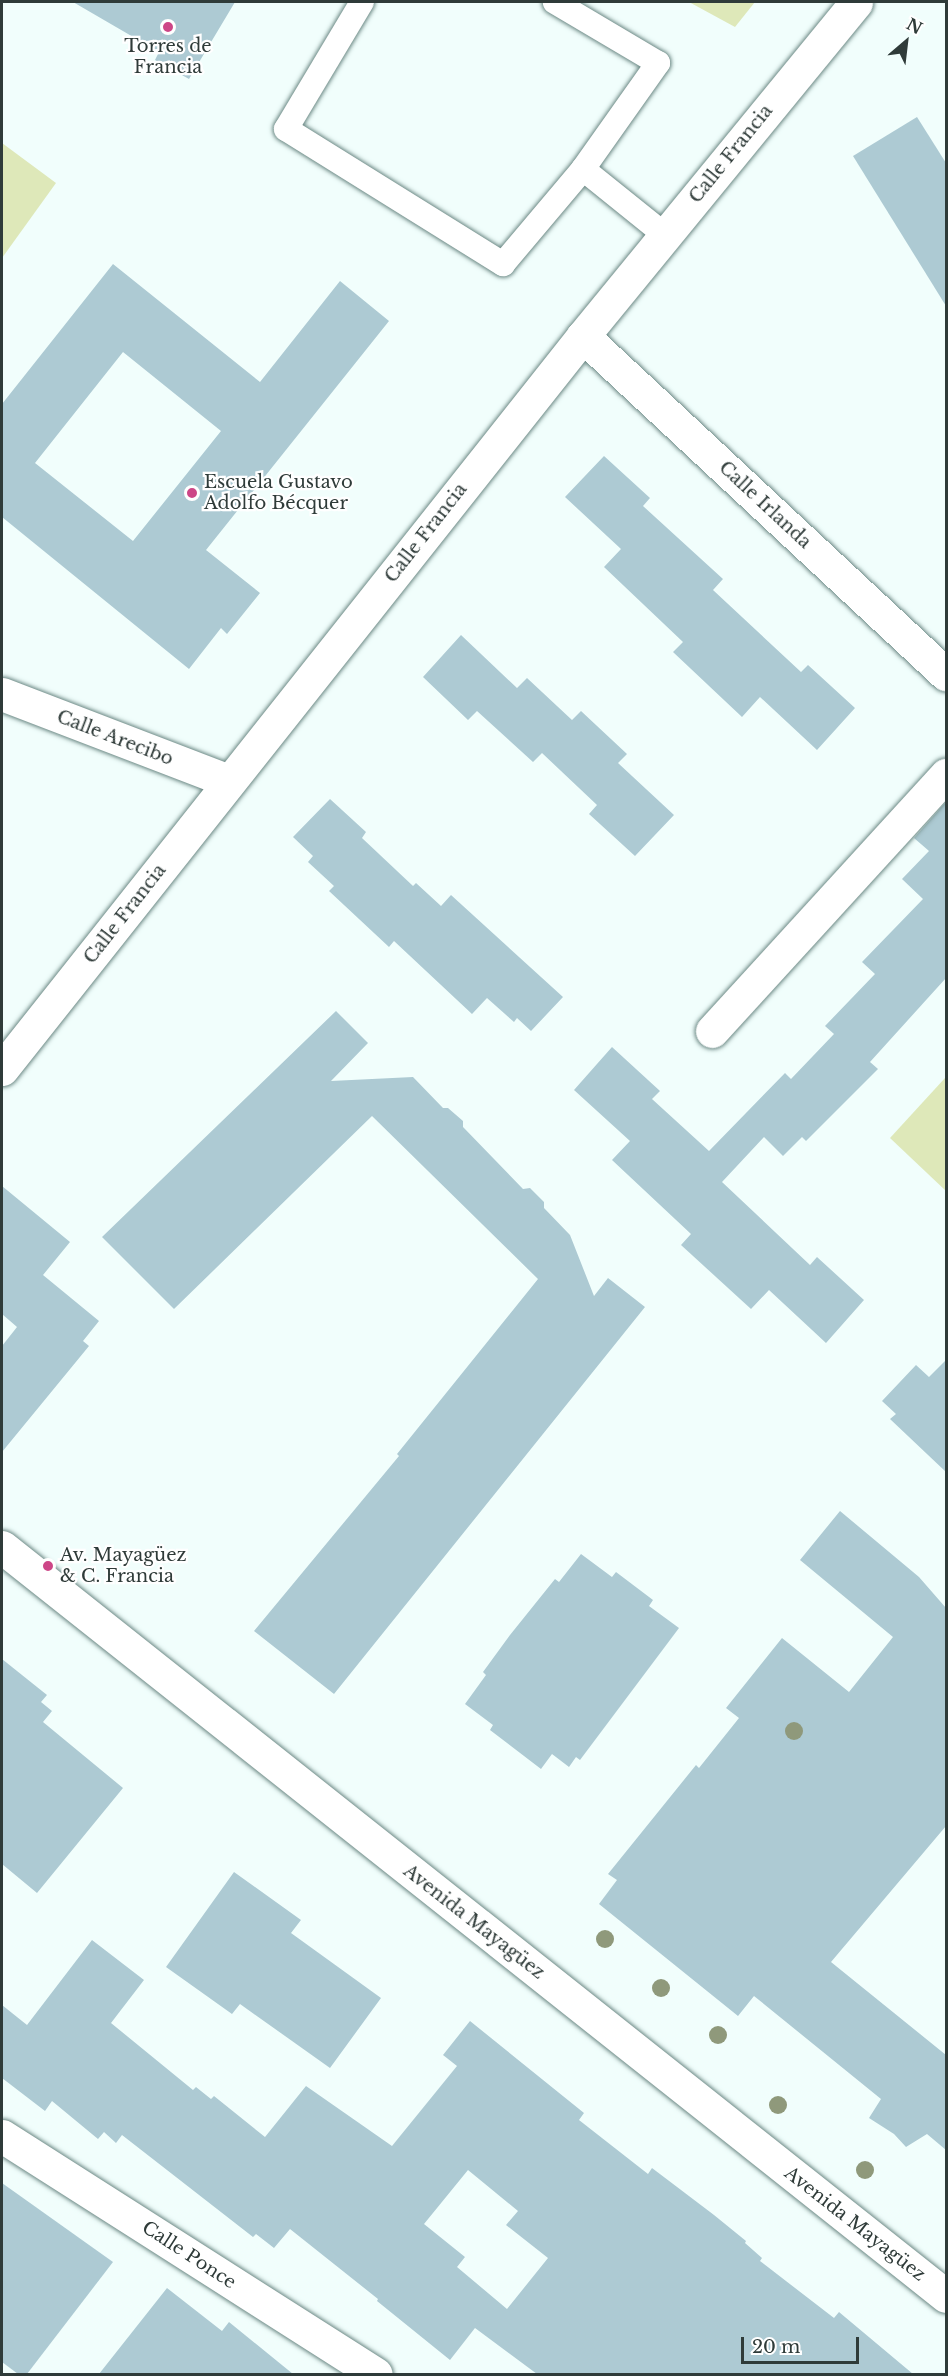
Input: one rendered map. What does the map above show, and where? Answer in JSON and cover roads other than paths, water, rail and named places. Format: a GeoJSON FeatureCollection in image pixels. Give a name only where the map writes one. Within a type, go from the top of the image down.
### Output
{"type":"FeatureCollection","features":[{"type":"Feature","properties":{"kind":"street","name":"Calle Francia"},"geometry":{"type":"LineString","coordinates":[[2,1069],[583,336],[856,2]]}},
{"type":"Feature","properties":{"kind":"street","name":"Calle Irlanda"},"geometry":{"type":"LineString","coordinates":[[583,336],[946,674]]}},
{"type":"Feature","properties":{"kind":"street","name":"Calle Arecibo"},"geometry":{"type":"LineString","coordinates":[[2,694],[229,781]]}},
{"type":"Feature","properties":{"kind":"street"},"geometry":{"type":"LineString","coordinates":[[712,1031],[946,775]]}},
{"type":"Feature","properties":{"kind":"street","name":"Avenida Mayagüez"},"geometry":{"type":"LineString","coordinates":[[2,1547],[946,2296]]}},
{"type":"Feature","properties":{"kind":"street","name":"Calle Ponce"},"geometry":{"type":"LineString","coordinates":[[2,2136],[376,2374]]}},
{"type":"Feature","properties":{"kind":"lane"},"geometry":{"type":"LineString","coordinates":[[362,2],[286,129],[503,264],[583,169],[658,63],[555,2]]}},
{"type":"Feature","properties":{"kind":"lane"},"geometry":{"type":"LineString","coordinates":[[583,169],[665,235]]}},
{"type":"Feature","properties":{"kind":"place","name":"Torres de Francia"},"geometry":{"type":"Point","coordinates":[168,27]}},
{"type":"Feature","properties":{"kind":"place","name":"Escuela Gustavo Adolfo Bécquer"},"geometry":{"type":"Point","coordinates":[192,493]}},
{"type":"Feature","properties":{"kind":"place","name":"Av. Mayagüez & C. Francia"},"geometry":{"type":"Point","coordinates":[48,1566]}}]}
